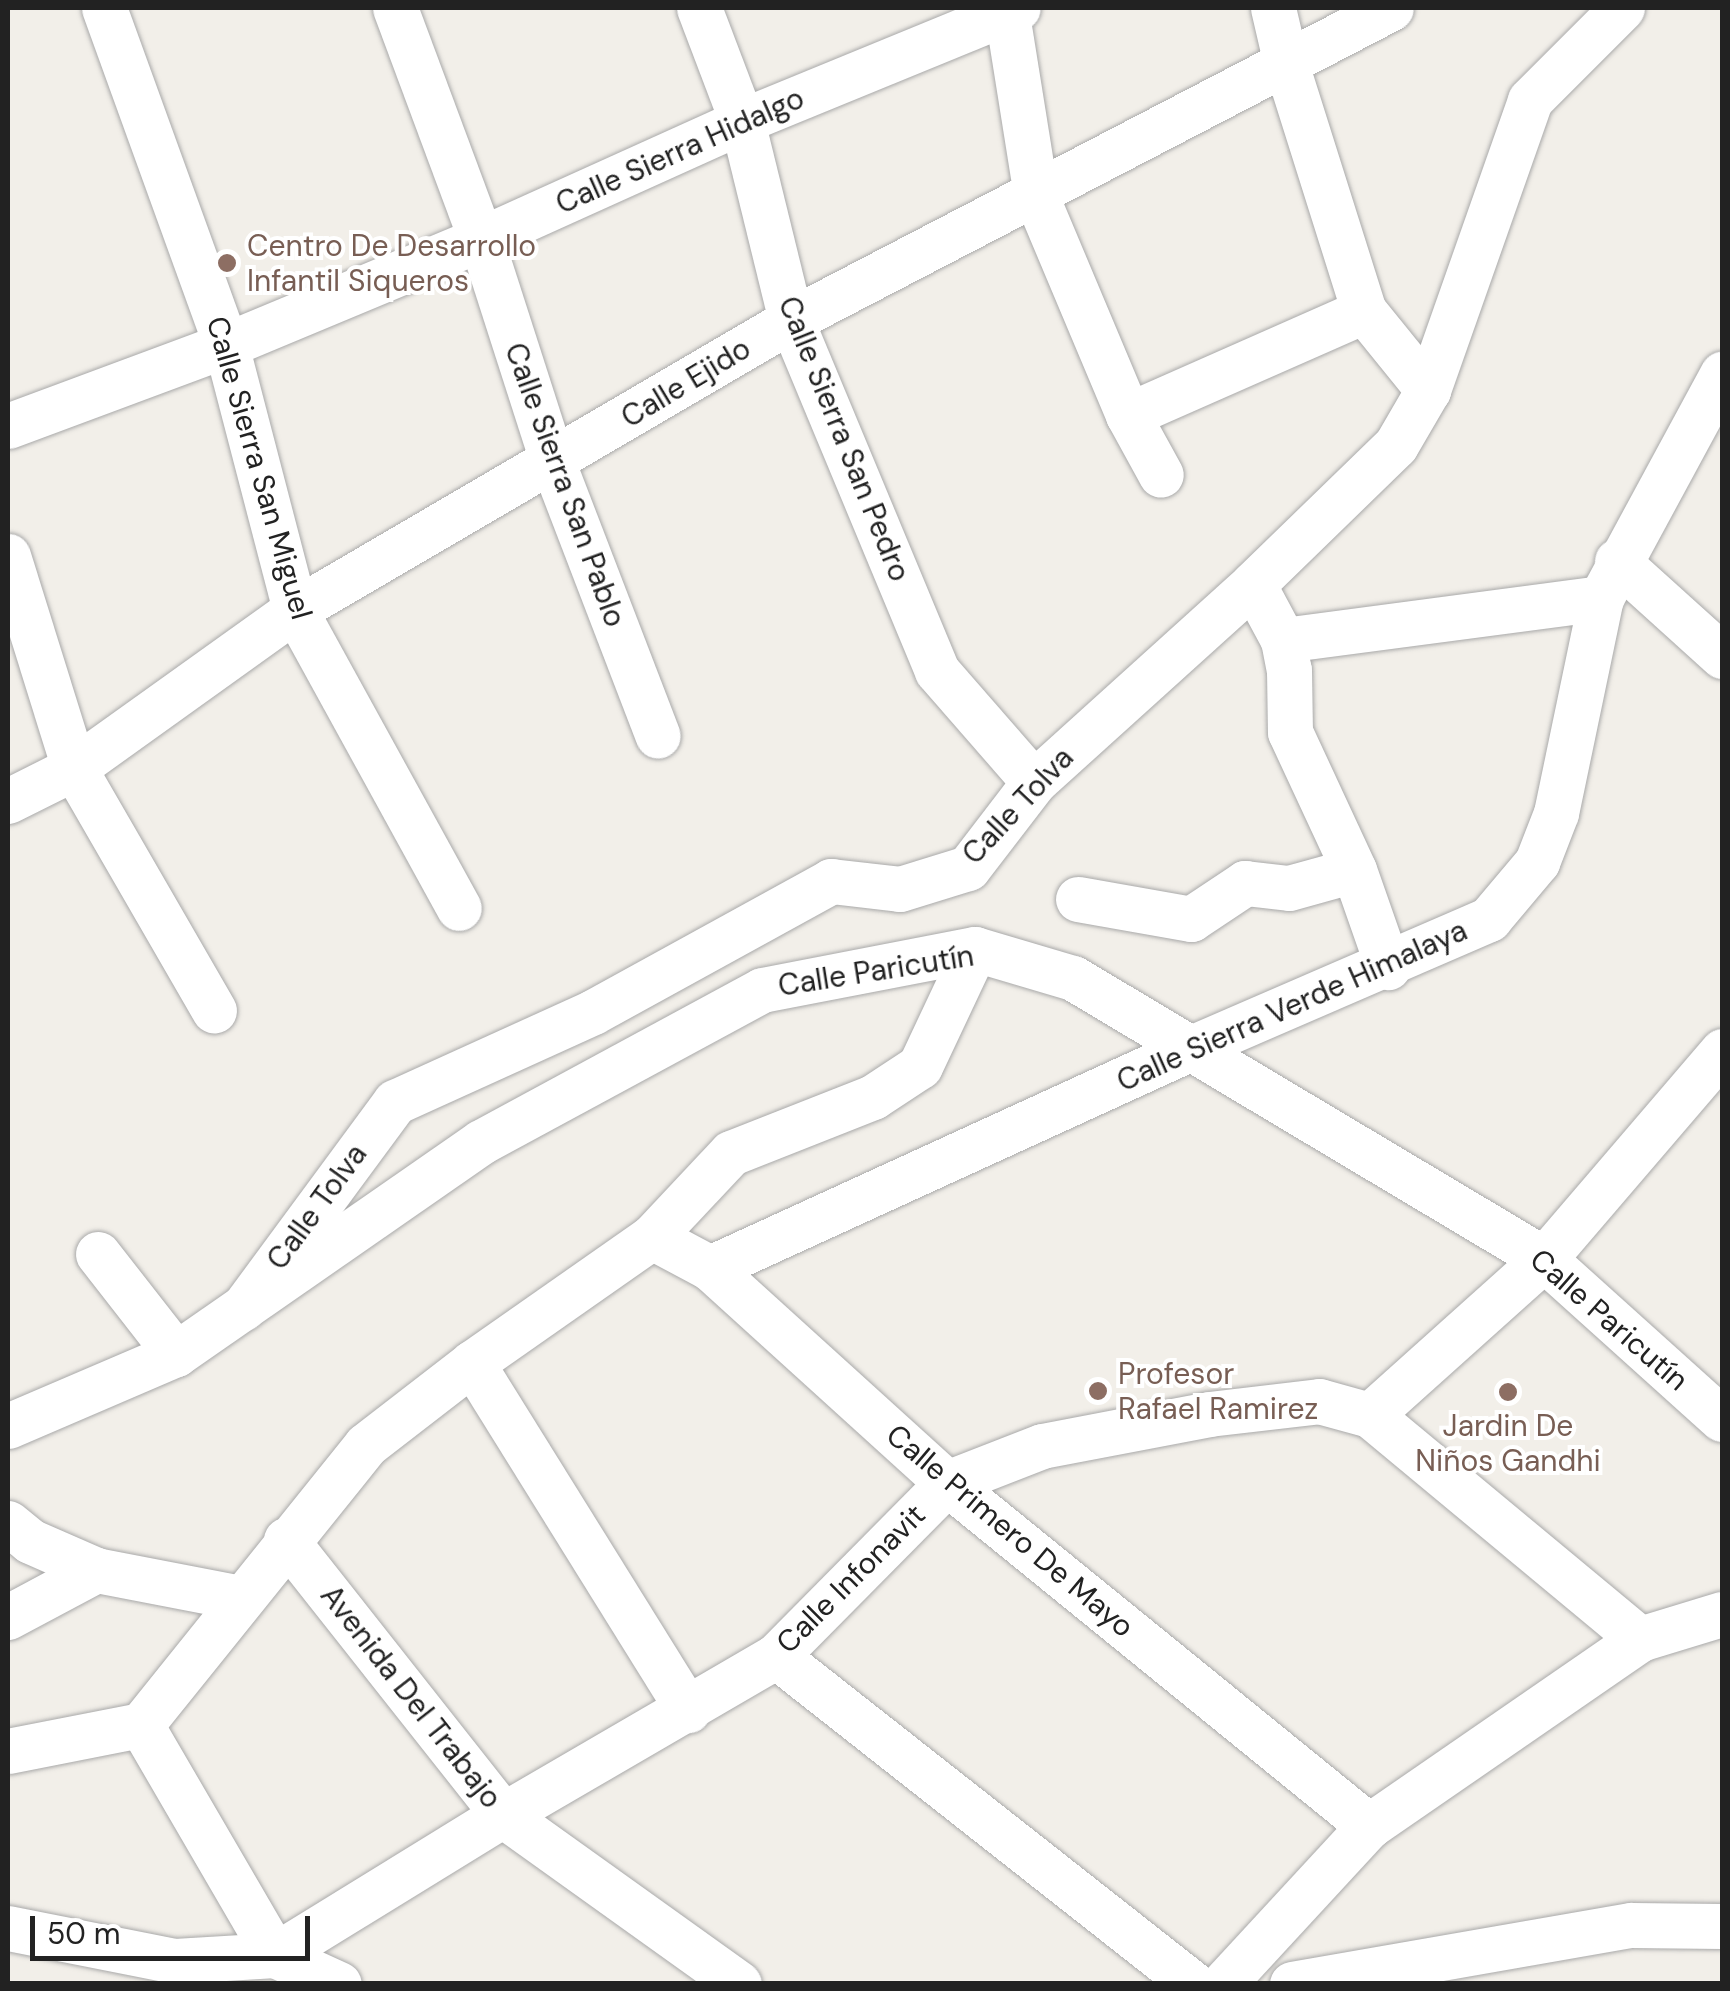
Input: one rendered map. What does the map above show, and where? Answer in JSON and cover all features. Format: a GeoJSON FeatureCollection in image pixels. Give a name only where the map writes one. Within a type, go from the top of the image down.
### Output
{"type":"FeatureCollection","features":[{"type":"Feature","properties":{"kind":"street","name":"Calle Sierra San Miguel"},"geometry":{"type":"LineString","coordinates":[[104,8],[226,346],[295,610],[458,908]]}},
{"type":"Feature","properties":{"kind":"street","name":"Calle Sierra San Pablo"},"geometry":{"type":"LineString","coordinates":[[396,8],[481,239],[552,463],[658,736]]}},
{"type":"Feature","properties":{"kind":"street","name":"Calle Sierra San Pedro"},"geometry":{"type":"LineString","coordinates":[[699,8],[742,121],[791,320],[937,671],[1034,782]]}},
{"type":"Feature","properties":{"kind":"street"},"geometry":{"type":"LineString","coordinates":[[1273,8],[1286,64],[1364,311],[1428,390]]}},
{"type":"Feature","properties":{"kind":"street","name":"Calle Ejido"},"geometry":{"type":"LineString","coordinates":[[8,801],[74,768],[295,610],[791,320],[1036,196],[1390,8]]}},
{"type":"Feature","properties":{"kind":"street","name":"Calle Tolva"},"geometry":{"type":"LineString","coordinates":[[243,1308],[395,1102],[593,1012],[831,881],[900,889],[968,868],[1034,782],[1253,584],[1396,445],[1428,390],[1530,100],[1622,8]]}},
{"type":"Feature","properties":{"kind":"street","name":"Calle Sierra Hidalgo"},"geometry":{"type":"LineString","coordinates":[[8,426],[226,346],[481,239],[742,121],[1011,9]]}},
{"type":"Feature","properties":{"kind":"street"},"geometry":{"type":"LineString","coordinates":[[1011,9],[1036,196],[1128,415],[1161,474]]}},
{"type":"Feature","properties":{"kind":"street"},"geometry":{"type":"LineString","coordinates":[[1128,415],[1364,311]]}},
{"type":"Feature","properties":{"kind":"street","name":"Calle Sierra Verde Himalaya"},"geometry":{"type":"LineString","coordinates":[[710,1268],[1190,1049],[1489,919],[1538,862],[1556,813],[1609,579],[1722,374]]}},
{"type":"Feature","properties":{"kind":"street"},"geometry":{"type":"LineString","coordinates":[[8,556],[74,768],[214,1010]]}},
{"type":"Feature","properties":{"kind":"street"},"geometry":{"type":"LineString","coordinates":[[1283,640],[1609,579],[1722,656]]}},
{"type":"Feature","properties":{"kind":"street"},"geometry":{"type":"LineString","coordinates":[[1253,584],[1283,640],[1290,670],[1290,732],[1354,870],[1388,966]]}},
{"type":"Feature","properties":{"kind":"street"},"geometry":{"type":"LineString","coordinates":[[1078,900],[1191,919],[1245,883],[1289,888],[1354,870]]}},
{"type":"Feature","properties":{"kind":"street"},"geometry":{"type":"LineString","coordinates":[[8,1751],[140,1725],[366,1445],[472,1363],[652,1237],[732,1153],[874,1097],[920,1066],[975,948]]}},
{"type":"Feature","properties":{"kind":"street","name":"Calle Paricutín"},"geometry":{"type":"LineString","coordinates":[[8,1426],[176,1354],[481,1142],[762,990],[975,948],[1073,978],[1544,1259],[1722,1418]]}},
{"type":"Feature","properties":{"kind":"street"},"geometry":{"type":"LineString","coordinates":[[1640,1639],[1370,1415],[1544,1259],[1722,1051]]}},
{"type":"Feature","properties":{"kind":"street","name":"Calle Primero De Mayo"},"geometry":{"type":"LineString","coordinates":[[652,1237],[710,1268],[947,1482],[1368,1826]]}},
{"type":"Feature","properties":{"kind":"street"},"geometry":{"type":"LineString","coordinates":[[98,1254],[176,1354]]}},
{"type":"Feature","properties":{"kind":"street"},"geometry":{"type":"LineString","coordinates":[[472,1363],[688,1710]]}},
{"type":"Feature","properties":{"kind":"street","name":"Calle Infonavit"},"geometry":{"type":"LineString","coordinates":[[275,1955],[503,1814],[776,1656],[947,1482],[1042,1446],[1209,1414],[1320,1401],[1370,1415]]}},
{"type":"Feature","properties":{"kind":"street"},"geometry":{"type":"LineString","coordinates":[[8,1523],[30,1541],[96,1570],[241,1598]]}},
{"type":"Feature","properties":{"kind":"street","name":"Avenida Del Trabajo"},"geometry":{"type":"LineString","coordinates":[[286,1540],[503,1814],[739,1984]]}},
{"type":"Feature","properties":{"kind":"street"},"geometry":{"type":"LineString","coordinates":[[8,1618],[96,1570]]}},
{"type":"Feature","properties":{"kind":"street"},"geometry":{"type":"LineString","coordinates":[[1224,1984],[1368,1826],[1640,1639],[1722,1614]]}},
{"type":"Feature","properties":{"kind":"street"},"geometry":{"type":"LineString","coordinates":[[776,1656],[1192,1984]]}},
{"type":"Feature","properties":{"kind":"street"},"geometry":{"type":"LineString","coordinates":[[140,1725],[275,1955]]}},
{"type":"Feature","properties":{"kind":"street"},"geometry":{"type":"LineString","coordinates":[[1292,1984],[1631,1924],[1722,1926]]}},
{"type":"Feature","properties":{"kind":"street"},"geometry":{"type":"LineString","coordinates":[[8,1928],[175,1961],[275,1955],[339,1984]]}},
{"type":"Feature","properties":{"kind":"place","name":"Centro De Desarrollo Infantil Siqueros"},"geometry":{"type":"Point","coordinates":[227,263]}},
{"type":"Feature","properties":{"kind":"place","name":"Profesor Rafael Ramirez"},"geometry":{"type":"Point","coordinates":[1098,1391]}},
{"type":"Feature","properties":{"kind":"place","name":"Jardin De Niños Gandhi"},"geometry":{"type":"Point","coordinates":[1508,1392]}}]}
